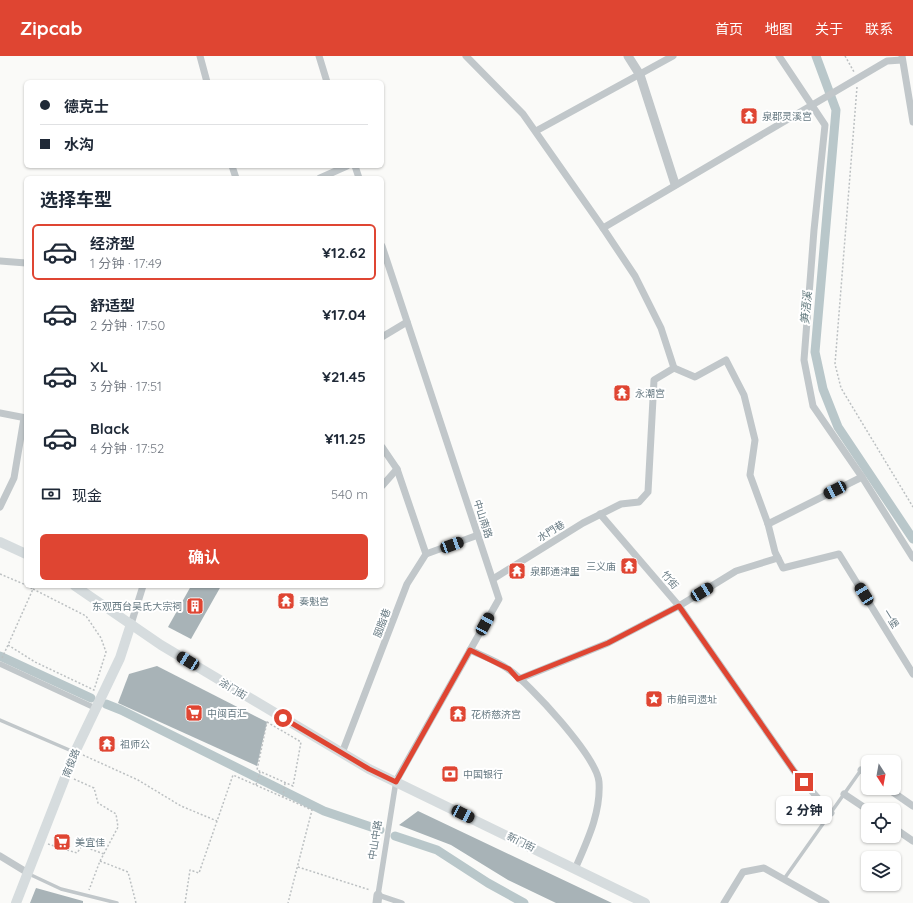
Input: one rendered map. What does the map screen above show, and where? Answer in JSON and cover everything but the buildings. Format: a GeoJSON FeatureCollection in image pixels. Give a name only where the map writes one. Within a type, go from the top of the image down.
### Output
{"type":"FeatureCollection","features":[{"type":"Feature","properties":{"kind":"main road"},"geometry":{"type":"LineString","coordinates":[[0,542],[24,553]]}},
{"type":"Feature","properties":{"kind":"main road","name":"涂门街"},"geometry":{"type":"LineString","coordinates":[[78,588],[160,645],[369,769],[396,782]]}},
{"type":"Feature","properties":{"kind":"main road","name":"南俊路"},"geometry":{"type":"LineString","coordinates":[[16,903],[75,752],[120,658],[131,624]]}},
{"type":"Feature","properties":{"kind":"main road","name":"新门街"},"geometry":{"type":"LineString","coordinates":[[396,782],[645,903]]}},
{"type":"Feature","properties":{"kind":"street"},"geometry":{"type":"LineString","coordinates":[[200,56],[206,80]]}},
{"type":"Feature","properties":{"kind":"street"},"geometry":{"type":"LineString","coordinates":[[319,56],[326,80]]}},
{"type":"Feature","properties":{"kind":"street"},"geometry":{"type":"LineString","coordinates":[[466,56],[523,114],[603,228],[635,276],[661,328],[674,368],[695,377],[726,360],[744,395],[755,440],[750,475],[768,524],[778,558],[736,571],[679,606],[608,643],[518,679]]}},
{"type":"Feature","properties":{"kind":"street"},"geometry":{"type":"LineString","coordinates":[[628,56],[640,76],[675,184]]}},
{"type":"Feature","properties":{"kind":"street"},"geometry":{"type":"LineString","coordinates":[[536,132],[640,76],[673,56]]}},
{"type":"Feature","properties":{"kind":"street"},"geometry":{"type":"LineString","coordinates":[[779,56],[815,104],[825,125],[814,230],[804,360],[813,406],[862,476],[913,558]]}},
{"type":"Feature","properties":{"kind":"street"},"geometry":{"type":"LineString","coordinates":[[603,228],[675,184],[887,61],[902,58],[913,122]]}},
{"type":"Feature","properties":{"kind":"street"},"geometry":{"type":"LineString","coordinates":[[324,176],[342,168]]}},
{"type":"Feature","properties":{"kind":"street","name":"中山南路"},"geometry":{"type":"LineString","coordinates":[[384,252],[499,599],[396,782]]}},
{"type":"Feature","properties":{"kind":"street"},"geometry":{"type":"LineString","coordinates":[[0,261],[24,263]]}},
{"type":"Feature","properties":{"kind":"street"},"geometry":{"type":"LineString","coordinates":[[384,336],[407,322]]}},
{"type":"Feature","properties":{"kind":"street","name":"水門巷"},"geometry":{"type":"LineString","coordinates":[[493,578],[600,514],[621,504],[639,502],[648,492],[654,380],[674,368]]}},
{"type":"Feature","properties":{"kind":"street"},"geometry":{"type":"LineString","coordinates":[[0,412],[24,418]]}},
{"type":"Feature","properties":{"kind":"street"},"geometry":{"type":"LineString","coordinates":[[0,507],[14,478],[24,423]]}},
{"type":"Feature","properties":{"kind":"street"},"geometry":{"type":"LineString","coordinates":[[384,450],[397,469],[426,554],[478,535]]}},
{"type":"Feature","properties":{"kind":"street"},"geometry":{"type":"LineString","coordinates":[[384,484],[397,469]]}},
{"type":"Feature","properties":{"kind":"street"},"geometry":{"type":"LineString","coordinates":[[768,524],[862,476]]}},
{"type":"Feature","properties":{"kind":"street","name":"竹街"},"geometry":{"type":"LineString","coordinates":[[600,514],[679,606],[794,771],[831,813]]}},
{"type":"Feature","properties":{"kind":"street","name":"胭脂巷"},"geometry":{"type":"LineString","coordinates":[[342,753],[407,584],[426,554]]}},
{"type":"Feature","properties":{"kind":"street","name":"一堡"},"geometry":{"type":"LineString","coordinates":[[778,558],[783,568],[839,554],[913,674]]}},
{"type":"Feature","properties":{"kind":"street"},"geometry":{"type":"LineString","coordinates":[[131,624],[142,588]]}},
{"type":"Feature","properties":{"kind":"street"},"geometry":{"type":"LineString","coordinates":[[470,650],[509,669],[551,710],[584,751],[599,781],[596,819],[575,869]]}},
{"type":"Feature","properties":{"kind":"street"},"geometry":{"type":"LineString","coordinates":[[0,664],[95,708]]}},
{"type":"Feature","properties":{"kind":"street","name":"中山中路"},"geometry":{"type":"LineString","coordinates":[[377,899],[396,782]]}},
{"type":"Feature","properties":{"kind":"street"},"geometry":{"type":"LineString","coordinates":[[844,794],[861,805]]}},
{"type":"Feature","properties":{"kind":"street"},"geometry":{"type":"LineString","coordinates":[[897,795],[913,806]]}},
{"type":"Feature","properties":{"kind":"street"},"geometry":{"type":"LineString","coordinates":[[901,833],[913,841]]}},
{"type":"Feature","properties":{"kind":"street"},"geometry":{"type":"LineString","coordinates":[[0,856],[28,873]]}},
{"type":"Feature","properties":{"kind":"street"},"geometry":{"type":"LineString","coordinates":[[724,903],[744,872],[764,868],[826,903]]}},
{"type":"Feature","properties":{"kind":"street"},"geometry":{"type":"LineString","coordinates":[[377,899],[402,903]]}},
{"type":"Feature","properties":{"kind":"lane"},"geometry":{"type":"LineString","coordinates":[[0,720],[75,752]]}},
{"type":"Feature","properties":{"kind":"lane"},"geometry":{"type":"LineString","coordinates":[[784,879],[861,770]]}},
{"type":"Feature","properties":{"kind":"lane"},"geometry":{"type":"LineString","coordinates":[[28,873],[61,889],[117,903]]}},
{"type":"Feature","properties":{"kind":"path"},"geometry":{"type":"LineString","coordinates":[[845,56],[853,68],[854,80],[834,364],[841,388],[913,507]]}},
{"type":"Feature","properties":{"kind":"path"},"geometry":{"type":"LineString","coordinates":[[0,574],[24,585]]}},
{"type":"Feature","properties":{"kind":"path"},"geometry":{"type":"LineString","coordinates":[[0,664],[8,645],[33,589],[86,616],[101,638],[106,652],[94,690],[35,662],[8,645]]}},
{"type":"Feature","properties":{"kind":"path"},"geometry":{"type":"LineString","coordinates":[[267,722],[301,742],[293,786],[285,783],[256,770],[267,722]]}},
{"type":"Feature","properties":{"kind":"path"},"geometry":{"type":"LineString","coordinates":[[75,752],[138,780],[181,806],[217,821]]}},
{"type":"Feature","properties":{"kind":"path"},"geometry":{"type":"LineString","coordinates":[[256,786],[260,772]]}},
{"type":"Feature","properties":{"kind":"path"},"geometry":{"type":"LineString","coordinates":[[66,775],[94,788],[98,803],[116,814],[118,827],[100,861],[87,895]]}},
{"type":"Feature","properties":{"kind":"path"},"geometry":{"type":"LineString","coordinates":[[185,903],[190,870],[199,873],[233,775],[312,810],[288,903]]}},
{"type":"Feature","properties":{"kind":"path"},"geometry":{"type":"LineString","coordinates":[[282,797],[285,783]]}},
{"type":"Feature","properties":{"kind":"path"},"geometry":{"type":"LineString","coordinates":[[40,841],[77,853],[82,846],[104,854]]}},
{"type":"Feature","properties":{"kind":"path"},"geometry":{"type":"LineString","coordinates":[[100,861],[128,872],[136,903]]}},
{"type":"Feature","properties":{"kind":"path"},"geometry":{"type":"LineString","coordinates":[[298,867],[365,887],[377,899]]}},
{"type":"Feature","properties":{"kind":"waterway","name":"笋浯溪"},"geometry":{"type":"LineString","coordinates":[[816,56],[836,110],[815,352],[823,389],[838,427],[913,539]]}},
{"type":"Feature","properties":{"kind":"waterway"},"geometry":{"type":"LineString","coordinates":[[0,656],[91,698]]}},
{"type":"Feature","properties":{"kind":"waterway"},"geometry":{"type":"LineString","coordinates":[[106,704],[121,710],[324,811],[380,830]]}},
{"type":"Feature","properties":{"kind":"waterway"},"geometry":{"type":"LineString","coordinates":[[395,836],[437,850],[488,883],[524,903]]}},
{"type":"Feature","properties":{"kind":"place","name":"泉郡灵溪宫"},"geometry":{"type":"Point","coordinates":[749,116]}},
{"type":"Feature","properties":{"kind":"place","name":"永潮宫"},"geometry":{"type":"Point","coordinates":[622,393]}},
{"type":"Feature","properties":{"kind":"place","name":"三义庙"},"geometry":{"type":"Point","coordinates":[629,566]}},
{"type":"Feature","properties":{"kind":"place","name":"泉郡通津里"},"geometry":{"type":"Point","coordinates":[517,571]}},
{"type":"Feature","properties":{"kind":"place","name":"奏魁宫"},"geometry":{"type":"Point","coordinates":[286,601]}},
{"type":"Feature","properties":{"kind":"place","name":"东观西台吴氏大宗祠"},"geometry":{"type":"Point","coordinates":[195,606]}},
{"type":"Feature","properties":{"kind":"place","name":"市舶司遗址"},"geometry":{"type":"Point","coordinates":[654,699]}},
{"type":"Feature","properties":{"kind":"place","name":"中闽百汇"},"geometry":{"type":"Point","coordinates":[194,713]}},
{"type":"Feature","properties":{"kind":"place","name":"花桥慈济宫"},"geometry":{"type":"Point","coordinates":[458,714]}},
{"type":"Feature","properties":{"kind":"place","name":"祖师公"},"geometry":{"type":"Point","coordinates":[107,744]}},
{"type":"Feature","properties":{"kind":"place","name":"中国银行"},"geometry":{"type":"Point","coordinates":[450,774]}},
{"type":"Feature","properties":{"kind":"place","name":"美宜佳"},"geometry":{"type":"Point","coordinates":[62,842]}},
{"type":"Feature","properties":{"kind":"route"},"geometry":{"type":"LineString","coordinates":[[283,718],[369,769],[396,782],[470,650],[509,669],[518,679],[608,643],[679,606],[794,771],[804,782]]}}]}
